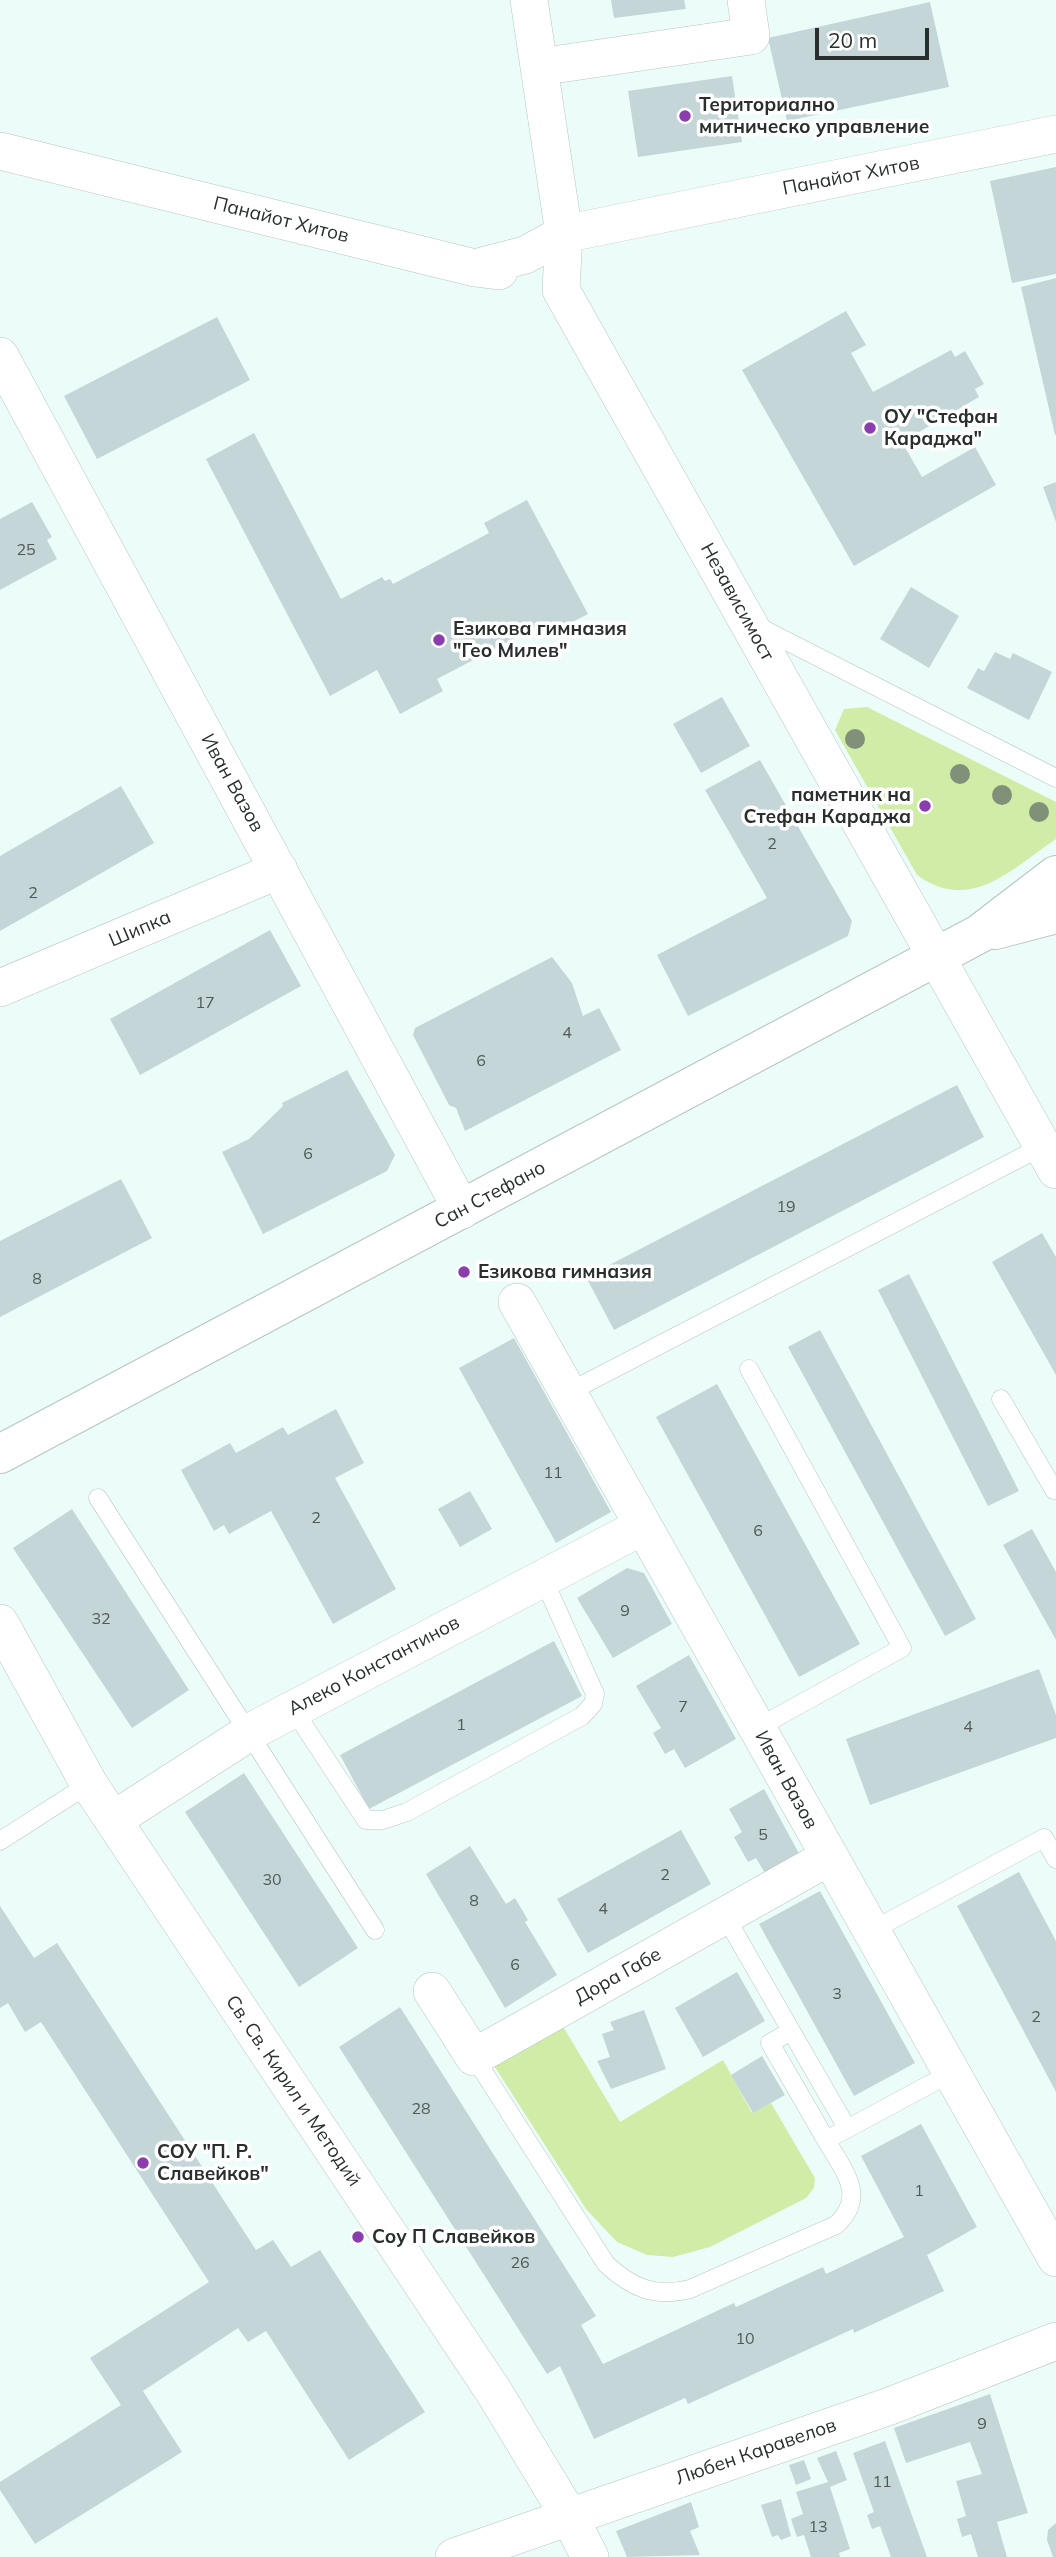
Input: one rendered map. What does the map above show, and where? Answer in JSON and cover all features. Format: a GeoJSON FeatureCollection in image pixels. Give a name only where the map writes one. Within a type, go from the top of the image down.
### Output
{"type":"FeatureCollection","features":[{"type":"Feature","properties":{"kind":"street"},"geometry":{"type":"LineString","coordinates":[[530,0],[564,234],[561,290]]}},
{"type":"Feature","properties":{"kind":"street"},"geometry":{"type":"LineString","coordinates":[[539,67],[751,36],[746,0]]}},
{"type":"Feature","properties":{"kind":"street","name":"Панайот Хитов"},"geometry":{"type":"LineString","coordinates":[[475,268],[525,255],[564,234],[1056,134]]}},
{"type":"Feature","properties":{"kind":"street","name":"Панайот Хитов"},"geometry":{"type":"LineString","coordinates":[[0,151],[475,268],[526,274],[561,290]]}},
{"type":"Feature","properties":{"kind":"street","name":"Независимост"},"geometry":{"type":"LineString","coordinates":[[561,290],[1049,1158]]}},
{"type":"Feature","properties":{"kind":"street","name":"Иван Вазов"},"geometry":{"type":"LineString","coordinates":[[0,356],[462,1210]]}},
{"type":"Feature","properties":{"kind":"street","name":"Шипка"},"geometry":{"type":"LineString","coordinates":[[0,988],[279,870]]}},
{"type":"Feature","properties":{"kind":"street","name":"Сан Стефано"},"geometry":{"type":"LineString","coordinates":[[0,1454],[979,934],[1056,874]]}},
{"type":"Feature","properties":{"kind":"street","name":"Сан Стефано"},"geometry":{"type":"LineString","coordinates":[[979,934],[1056,914]]}},
{"type":"Feature","properties":{"kind":"street","name":"Иван Вазов"},"geometry":{"type":"LineString","coordinates":[[517,1302],[1056,2258]]}},
{"type":"Feature","properties":{"kind":"street","name":"Алеко Константинов"},"geometry":{"type":"LineString","coordinates":[[113,1820],[250,1731],[643,1526]]}},
{"type":"Feature","properties":{"kind":"street","name":"Св. Св. Кирил и Методий"},"geometry":{"type":"LineString","coordinates":[[0,1623],[89,1784],[494,2392],[569,2516],[590,2557]]}},
{"type":"Feature","properties":{"kind":"street","name":"Дора Габе"},"geometry":{"type":"LineString","coordinates":[[474,2057],[829,1857]]}},
{"type":"Feature","properties":{"kind":"street"},"geometry":{"type":"LineString","coordinates":[[432,1991],[474,2057]]}},
{"type":"Feature","properties":{"kind":"street","name":"Любен Каравелов"},"geometry":{"type":"LineString","coordinates":[[458,2556],[890,2406],[1056,2341]]}},
{"type":"Feature","properties":{"kind":"lane"},"geometry":{"type":"LineString","coordinates":[[748,622],[1056,778]]}},
{"type":"Feature","properties":{"kind":"lane"},"geometry":{"type":"LineString","coordinates":[[567,1393],[1049,1158]]}},
{"type":"Feature","properties":{"kind":"lane"},"geometry":{"type":"LineString","coordinates":[[749,1369],[902,1648],[757,1728]]}},
{"type":"Feature","properties":{"kind":"lane"},"geometry":{"type":"LineString","coordinates":[[1001,1399],[1055,1491]]}},
{"type":"Feature","properties":{"kind":"lane"},"geometry":{"type":"LineString","coordinates":[[98,1498],[250,1731],[375,1930]]}},
{"type":"Feature","properties":{"kind":"lane"},"geometry":{"type":"LineString","coordinates":[[293,1709],[366,1820],[383,1820],[407,1812],[582,1716],[593,1704],[595,1694],[543,1578]]}},
{"type":"Feature","properties":{"kind":"lane"},"geometry":{"type":"LineString","coordinates":[[0,1841],[89,1784]]}},
{"type":"Feature","properties":{"kind":"lane"},"geometry":{"type":"LineString","coordinates":[[872,1931],[1044,1838],[1056,1859]]}},
{"type":"Feature","properties":{"kind":"lane"},"geometry":{"type":"LineString","coordinates":[[724,1916],[847,2127]]}},
{"type":"Feature","properties":{"kind":"lane"},"geometry":{"type":"LineString","coordinates":[[474,2057],[606,2264],[627,2283],[650,2292],[671,2294],[690,2289],[836,2225],[847,2215],[854,2198],[848,2178],[770,2043],[791,2031]]}},
{"type":"Feature","properties":{"kind":"lane"},"geometry":{"type":"LineString","coordinates":[[826,2140],[951,2073]]}},
{"type":"Feature","properties":{"kind":"green space"},"geometry":{"type":"Polygon","coordinates":[[[867,707],[1056,802],[1056,839],[1006,874],[973,889],[955,890],[937,886],[917,875],[835,730],[844,709],[867,707]]]}},
{"type":"Feature","properties":{"kind":"green space"},"geometry":{"type":"Polygon","coordinates":[[[561,2023],[620,2122],[723,2060],[752,2113],[771,2103],[815,2178],[814,2188],[806,2198],[710,2247],[673,2257],[647,2255],[617,2242],[586,2209],[491,2061],[561,2023]]]}},
{"type":"Feature","properties":{"kind":"building"},"geometry":{"type":"Polygon","coordinates":[[[611,0],[684,0],[686,9],[614,18],[611,0]]]}},
{"type":"Feature","properties":{"kind":"building"},"geometry":{"type":"Polygon","coordinates":[[[930,2],[949,87],[787,121],[768,38],[930,2]]]}},
{"type":"Feature","properties":{"kind":"building","name":"Териториално митническо управление"},"geometry":{"type":"Polygon","coordinates":[[[732,76],[742,142],[638,157],[628,91],[732,76]]]}},
{"type":"Feature","properties":{"kind":"building"},"geometry":{"type":"Polygon","coordinates":[[[1056,167],[1056,274],[1012,283],[990,181],[1056,167]]]}},
{"type":"Feature","properties":{"kind":"building"},"geometry":{"type":"Polygon","coordinates":[[[1056,278],[1056,434],[1055,435],[1021,287],[1056,278]]]}},
{"type":"Feature","properties":{"kind":"building"},"geometry":{"type":"Polygon","coordinates":[[[846,311],[866,345],[851,353],[873,392],[951,350],[955,357],[965,351],[984,384],[975,389],[979,397],[902,442],[922,477],[975,447],[996,485],[854,566],[742,370],[846,311]]]}},
{"type":"Feature","properties":{"kind":"building"},"geometry":{"type":"Polygon","coordinates":[[[217,317],[250,380],[97,459],[64,396],[217,317]]]}},
{"type":"Feature","properties":{"kind":"building"},"geometry":{"type":"Polygon","coordinates":[[[254,433],[341,599],[382,577],[385,581],[390,579],[393,584],[489,533],[484,523],[527,500],[588,614],[544,637],[538,626],[437,679],[443,691],[400,714],[377,670],[330,696],[206,459],[254,433]]]}},
{"type":"Feature","properties":{"kind":"building"},"geometry":{"type":"Polygon","coordinates":[[[1056,482],[1056,522],[1043,487],[1056,482]]]}},
{"type":"Feature","properties":{"kind":"building"},"geometry":{"type":"Polygon","coordinates":[[[32,502],[52,537],[47,540],[57,559],[0,590],[0,519],[32,502]]]}},
{"type":"Feature","properties":{"kind":"building"},"geometry":{"type":"Polygon","coordinates":[[[911,587],[959,616],[929,668],[880,639],[911,587]]]}},
{"type":"Feature","properties":{"kind":"building"},"geometry":{"type":"Polygon","coordinates":[[[995,652],[1010,659],[1013,653],[1052,672],[1029,720],[967,688],[978,668],[984,671],[995,652]]]}},
{"type":"Feature","properties":{"kind":"building"},"geometry":{"type":"Polygon","coordinates":[[[722,697],[750,746],[701,773],[673,724],[722,697]]]}},
{"type":"Feature","properties":{"kind":"building"},"geometry":{"type":"Polygon","coordinates":[[[760,760],[852,921],[848,936],[688,1016],[657,955],[767,898],[705,790],[760,760]]]}},
{"type":"Feature","properties":{"kind":"building"},"geometry":{"type":"Polygon","coordinates":[[[121,786],[154,843],[0,931],[0,856],[121,786]]]}},
{"type":"Feature","properties":{"kind":"building"},"geometry":{"type":"Polygon","coordinates":[[[270,930],[301,986],[140,1075],[110,1019],[270,930]]]}},
{"type":"Feature","properties":{"kind":"building"},"geometry":{"type":"Polygon","coordinates":[[[552,957],[572,983],[583,1016],[599,1008],[621,1050],[465,1131],[456,1108],[449,1105],[413,1035],[415,1028],[552,957]]]}},
{"type":"Feature","properties":{"kind":"building"},"geometry":{"type":"Polygon","coordinates":[[[347,1070],[395,1155],[387,1171],[263,1234],[222,1152],[249,1139],[283,1106],[282,1103],[347,1070]]]}},
{"type":"Feature","properties":{"kind":"building"},"geometry":{"type":"Polygon","coordinates":[[[957,1085],[984,1137],[614,1330],[586,1277],[957,1085]]]}},
{"type":"Feature","properties":{"kind":"building"},"geometry":{"type":"Polygon","coordinates":[[[121,1179],[152,1238],[0,1317],[0,1241],[121,1179]]]}},
{"type":"Feature","properties":{"kind":"building"},"geometry":{"type":"Polygon","coordinates":[[[1042,1233],[1056,1257],[1056,1375],[992,1262],[1042,1233]]]}},
{"type":"Feature","properties":{"kind":"building"},"geometry":{"type":"Polygon","coordinates":[[[909,1274],[1019,1491],[988,1506],[878,1290],[909,1274]]]}},
{"type":"Feature","properties":{"kind":"building"},"geometry":{"type":"Polygon","coordinates":[[[820,1330],[976,1619],[945,1636],[788,1347],[820,1330]]]}},
{"type":"Feature","properties":{"kind":"building"},"geometry":{"type":"Polygon","coordinates":[[[514,1338],[611,1512],[556,1543],[459,1368],[514,1338]]]}},
{"type":"Feature","properties":{"kind":"building"},"geometry":{"type":"Polygon","coordinates":[[[717,1384],[860,1644],[799,1677],[656,1417],[717,1384]]]}},
{"type":"Feature","properties":{"kind":"building"},"geometry":{"type":"Polygon","coordinates":[[[336,1409],[364,1463],[335,1478],[396,1589],[333,1624],[271,1511],[229,1534],[224,1525],[214,1531],[181,1470],[230,1443],[236,1453],[283,1427],[288,1435],[336,1409]]]}},
{"type":"Feature","properties":{"kind":"building"},"geometry":{"type":"Polygon","coordinates":[[[470,1491],[492,1529],[460,1547],[438,1509],[470,1491]]]}},
{"type":"Feature","properties":{"kind":"building"},"geometry":{"type":"Polygon","coordinates":[[[72,1509],[189,1690],[132,1728],[13,1548],[72,1509]]]}},
{"type":"Feature","properties":{"kind":"building"},"geometry":{"type":"Polygon","coordinates":[[[1032,1529],[1056,1572],[1056,1640],[1003,1545],[1032,1529]]]}},
{"type":"Feature","properties":{"kind":"building"},"geometry":{"type":"Polygon","coordinates":[[[627,1568],[644,1573],[672,1624],[613,1658],[577,1598],[627,1568]]]}},
{"type":"Feature","properties":{"kind":"building"},"geometry":{"type":"Polygon","coordinates":[[[554,1641],[582,1696],[369,1809],[340,1755],[554,1641]]]}},
{"type":"Feature","properties":{"kind":"building"},"geometry":{"type":"Polygon","coordinates":[[[689,1655],[736,1739],[685,1768],[674,1749],[665,1754],[653,1733],[661,1728],[636,1686],[689,1655]]]}},
{"type":"Feature","properties":{"kind":"building"},"geometry":{"type":"Polygon","coordinates":[[[1039,1669],[1056,1715],[1056,1738],[870,1805],[846,1739],[1039,1669]]]}},
{"type":"Feature","properties":{"kind":"building"},"geometry":{"type":"Polygon","coordinates":[[[244,1773],[358,1948],[299,1987],[185,1812],[244,1773]]]}},
{"type":"Feature","properties":{"kind":"building"},"geometry":{"type":"Polygon","coordinates":[[[764,1789],[802,1859],[768,1878],[756,1858],[748,1862],[734,1837],[742,1832],[729,1809],[764,1789]]]}},
{"type":"Feature","properties":{"kind":"building"},"geometry":{"type":"Polygon","coordinates":[[[681,1830],[711,1884],[588,1953],[557,1899],[681,1830]]]}},
{"type":"Feature","properties":{"kind":"building"},"geometry":{"type":"Polygon","coordinates":[[[470,1846],[506,1904],[515,1898],[528,1920],[525,1922],[557,1975],[505,2008],[426,1874],[470,1846]]]}},
{"type":"Feature","properties":{"kind":"building"},"geometry":{"type":"Polygon","coordinates":[[[1019,1872],[1056,1941],[1056,2092],[957,1906],[1019,1872]]]}},
{"type":"Feature","properties":{"kind":"building"},"geometry":{"type":"Polygon","coordinates":[[[820,1891],[915,2063],[854,2096],[759,1924],[820,1891]]]}},
{"type":"Feature","properties":{"kind":"building"},"geometry":{"type":"Polygon","coordinates":[[[0,1906],[34,1958],[57,1943],[256,2250],[273,2240],[291,2267],[320,2250],[425,2412],[349,2460],[266,2331],[248,2342],[238,2328],[143,2391],[182,2452],[35,2544],[0,2490],[0,2482],[121,2405],[90,2358],[209,2282],[41,2022],[25,2032],[8,2003],[0,2008],[0,1906]]]}},
{"type":"Feature","properties":{"kind":"building"},"geometry":{"type":"Polygon","coordinates":[[[737,1972],[765,2021],[703,2057],[675,2008],[737,1972]]]}},
{"type":"Feature","properties":{"kind":"building"},"geometry":{"type":"Polygon","coordinates":[[[400,2007],[596,2316],[581,2325],[603,2364],[734,2303],[736,2307],[823,2267],[826,2274],[904,2237],[861,2156],[921,2124],[977,2227],[927,2255],[944,2291],[688,2404],[685,2398],[594,2439],[560,2366],[547,2374],[339,2047],[400,2007]]]}},
{"type":"Feature","properties":{"kind":"building"},"geometry":{"type":"Polygon","coordinates":[[[644,2010],[666,2069],[611,2089],[597,2061],[610,2057],[602,2034],[614,2030],[610,2022],[644,2010]]]}},
{"type":"Feature","properties":{"kind":"building"},"geometry":{"type":"Polygon","coordinates":[[[762,2056],[785,2095],[753,2113],[731,2075],[762,2056]]]}},
{"type":"Feature","properties":{"kind":"building"},"geometry":{"type":"Polygon","coordinates":[[[990,2394],[1028,2513],[997,2522],[1007,2557],[978,2557],[971,2534],[962,2537],[957,2519],[966,2516],[956,2481],[982,2474],[970,2442],[906,2463],[894,2428],[990,2394]]]}},
{"type":"Feature","properties":{"kind":"building"},"geometry":{"type":"Polygon","coordinates":[[[885,2441],[927,2557],[891,2557],[880,2526],[872,2529],[867,2515],[874,2512],[853,2453],[885,2441]]]}},
{"type":"Feature","properties":{"kind":"building"},"geometry":{"type":"Polygon","coordinates":[[[836,2451],[847,2480],[830,2487],[850,2549],[839,2553],[840,2557],[811,2557],[804,2535],[797,2537],[791,2519],[803,2514],[796,2492],[828,2482],[817,2458],[836,2451]]]}},
{"type":"Feature","properties":{"kind":"building"},"geometry":{"type":"Polygon","coordinates":[[[804,2460],[811,2479],[796,2485],[789,2465],[804,2460]]]}},
{"type":"Feature","properties":{"kind":"building"},"geometry":{"type":"Polygon","coordinates":[[[781,2499],[791,2536],[781,2540],[778,2535],[772,2537],[761,2505],[781,2499]]]}},
{"type":"Feature","properties":{"kind":"building"},"geometry":{"type":"Polygon","coordinates":[[[691,2502],[699,2527],[690,2531],[700,2555],[627,2557],[616,2531],[691,2502]]]}},
{"type":"Feature","properties":{"kind":"building"},"geometry":{"type":"Polygon","coordinates":[[[1056,2523],[1056,2557],[1053,2557],[1047,2540],[1048,2530],[1056,2523]]]}},
{"type":"Feature","properties":{"kind":"place","name":"Териториално митническо управление"},"geometry":{"type":"Point","coordinates":[685,116]}},
{"type":"Feature","properties":{"kind":"place","name":"ОУ \"Стефан Караджа\""},"geometry":{"type":"Point","coordinates":[870,428]}},
{"type":"Feature","properties":{"kind":"place","name":"Езикова гимназия \"Гео Милев\""},"geometry":{"type":"Point","coordinates":[439,640]}},
{"type":"Feature","properties":{"kind":"place","name":"паметник на Стефан Караджа"},"geometry":{"type":"Point","coordinates":[925,806]}},
{"type":"Feature","properties":{"kind":"place","name":"Езикова гимназия"},"geometry":{"type":"Point","coordinates":[464,1272]}},
{"type":"Feature","properties":{"kind":"place","name":"СОУ \"П. Р. Славейков\""},"geometry":{"type":"Point","coordinates":[143,2163]}},
{"type":"Feature","properties":{"kind":"place","name":"Соу П Славейков"},"geometry":{"type":"Point","coordinates":[358,2237]}}]}
